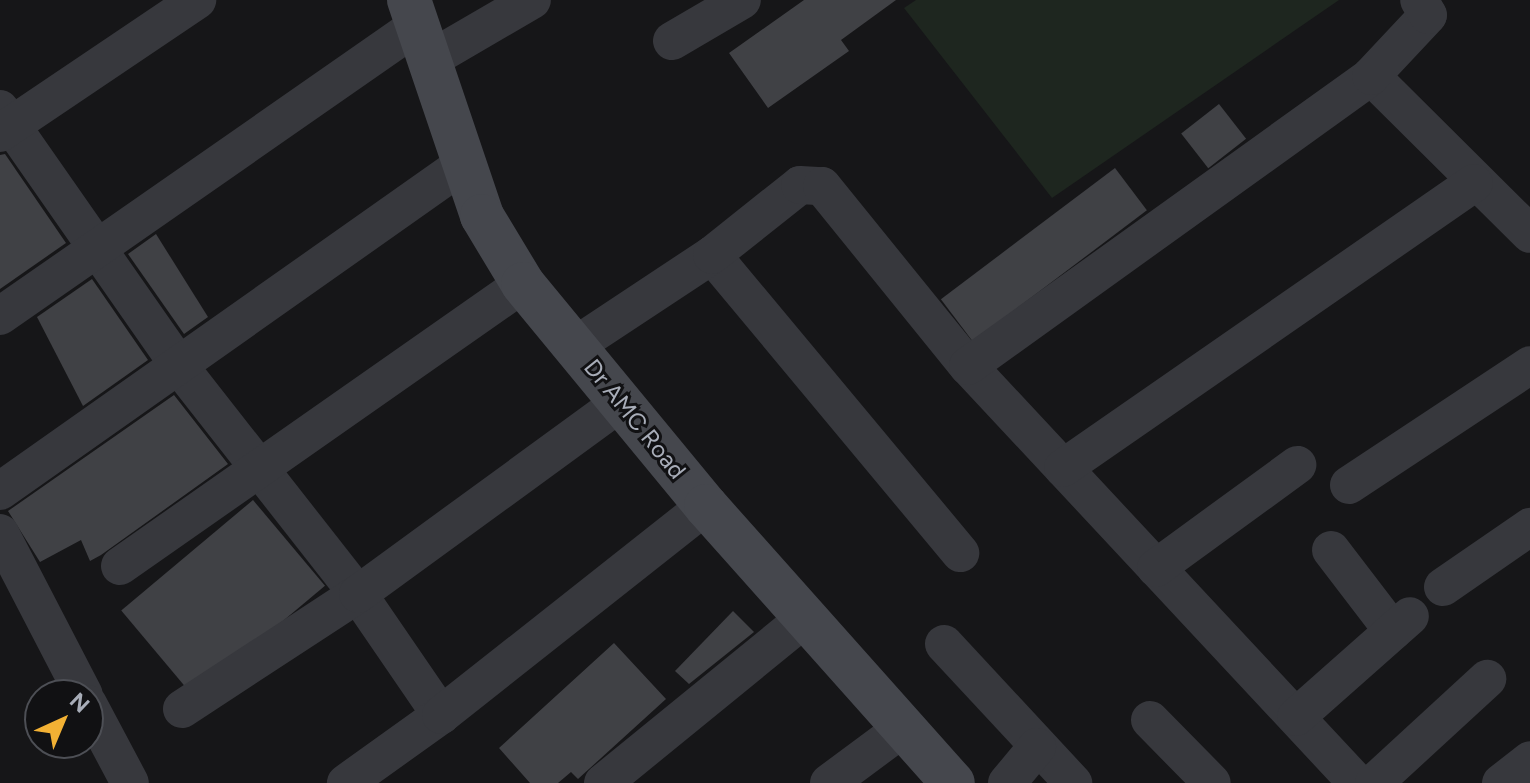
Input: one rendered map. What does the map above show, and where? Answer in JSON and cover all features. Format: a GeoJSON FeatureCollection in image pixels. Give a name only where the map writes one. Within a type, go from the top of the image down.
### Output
{"type":"FeatureCollection","features":[{"type":"Feature","properties":{"kind":"street"},"geometry":{"type":"LineString","coordinates":[[197,0],[4,123],[179,366],[358,594],[441,715]]}},
{"type":"Feature","properties":{"kind":"street"},"geometry":{"type":"LineString","coordinates":[[0,316],[419,28],[532,0]]}},
{"type":"Feature","properties":{"kind":"street"},"geometry":{"type":"LineString","coordinates":[[672,41],[742,0]]}},
{"type":"Feature","properties":{"kind":"street"},"geometry":{"type":"LineString","coordinates":[[968,366],[1371,76],[1429,5]]}},
{"type":"Feature","properties":{"kind":"street","name":"Dr AMC Road"},"geometry":{"type":"LineString","coordinates":[[419,28],[482,216],[523,284],[706,506],[953,783]]}},
{"type":"Feature","properties":{"kind":"street"},"geometry":{"type":"LineString","coordinates":[[1371,76],[1474,183],[1530,234]]}},
{"type":"Feature","properties":{"kind":"street"},"geometry":{"type":"LineString","coordinates":[[0,491],[465,163]]}},
{"type":"Feature","properties":{"kind":"street"},"geometry":{"type":"LineString","coordinates":[[576,345],[712,255],[812,182],[968,366],[1357,783]]}},
{"type":"Feature","properties":{"kind":"street"},"geometry":{"type":"LineString","coordinates":[[1063,468],[1474,183]]}},
{"type":"Feature","properties":{"kind":"street"},"geometry":{"type":"LineString","coordinates":[[712,255],[960,553]]}},
{"type":"Feature","properties":{"kind":"street"},"geometry":{"type":"LineString","coordinates":[[120,566],[260,471],[523,284]]}},
{"type":"Feature","properties":{"kind":"street"},"geometry":{"type":"LineString","coordinates":[[1349,485],[1530,365]]}},
{"type":"Feature","properties":{"kind":"street"},"geometry":{"type":"LineString","coordinates":[[182,709],[358,594],[619,404]]}},
{"type":"Feature","properties":{"kind":"street"},"geometry":{"type":"LineString","coordinates":[[1156,568],[1297,465]]}},
{"type":"Feature","properties":{"kind":"street"},"geometry":{"type":"LineString","coordinates":[[346,783],[441,715],[706,506]]}},
{"type":"Feature","properties":{"kind":"street"},"geometry":{"type":"LineString","coordinates":[[1443,587],[1530,527]]}},
{"type":"Feature","properties":{"kind":"street"},"geometry":{"type":"LineString","coordinates":[[0,533],[76,679]]}},
{"type":"Feature","properties":{"kind":"street"},"geometry":{"type":"LineString","coordinates":[[1296,717],[1402,624],[1331,550]]}},
{"type":"Feature","properties":{"kind":"street"},"geometry":{"type":"LineString","coordinates":[[603,783],[805,618]]}},
{"type":"Feature","properties":{"kind":"street"},"geometry":{"type":"LineString","coordinates":[[944,644],[1073,783]]}},
{"type":"Feature","properties":{"kind":"street"},"geometry":{"type":"LineString","coordinates":[[1374,783],[1487,679]]}},
{"type":"Feature","properties":{"kind":"street"},"geometry":{"type":"LineString","coordinates":[[1150,720],[1212,783]]}},
{"type":"Feature","properties":{"kind":"street"},"geometry":{"type":"LineString","coordinates":[[829,783],[903,728]]}},
{"type":"Feature","properties":{"kind":"street"},"geometry":{"type":"LineString","coordinates":[[104,734],[130,783]]}},
{"type":"Feature","properties":{"kind":"street"},"geometry":{"type":"LineString","coordinates":[[1007,783],[1037,747]]}},
{"type":"Feature","properties":{"kind":"street"},"geometry":{"type":"LineString","coordinates":[[1501,783],[1530,760]]}},
{"type":"Feature","properties":{"kind":"shaded area"},"geometry":{"type":"Polygon","coordinates":[[[916,0],[1339,0],[1052,198],[904,8],[916,0]]]}},
{"type":"Feature","properties":{"kind":"building"},"geometry":{"type":"Polygon","coordinates":[[[804,0],[896,0],[841,40],[849,51],[768,108],[729,53],[804,0]]]}},
{"type":"Feature","properties":{"kind":"building"},"geometry":{"type":"Polygon","coordinates":[[[1219,104],[1246,139],[1208,168],[1181,134],[1219,104]]]}},
{"type":"Feature","properties":{"kind":"building"},"geometry":{"type":"Polygon","coordinates":[[[5,154],[66,243],[0,289],[0,155],[5,154]]]}},
{"type":"Feature","properties":{"kind":"building"},"geometry":{"type":"Polygon","coordinates":[[[1115,168],[1147,210],[973,342],[941,299],[1115,168]]]}},
{"type":"Feature","properties":{"kind":"building"},"geometry":{"type":"Polygon","coordinates":[[[156,234],[208,317],[184,334],[128,254],[156,234]]]}},
{"type":"Feature","properties":{"kind":"building"},"geometry":{"type":"Polygon","coordinates":[[[92,279],[148,360],[83,406],[37,317],[92,279]]]}},
{"type":"Feature","properties":{"kind":"building"},"geometry":{"type":"Polygon","coordinates":[[[174,395],[228,464],[90,561],[81,540],[40,562],[8,511],[174,395]]]}},
{"type":"Feature","properties":{"kind":"building"},"geometry":{"type":"Polygon","coordinates":[[[253,500],[325,586],[193,696],[121,611],[253,500]]]}},
{"type":"Feature","properties":{"kind":"building"},"geometry":{"type":"Polygon","coordinates":[[[733,611],[754,632],[689,684],[675,671],[733,611]]]}},
{"type":"Feature","properties":{"kind":"building"},"geometry":{"type":"Polygon","coordinates":[[[614,643],[666,699],[578,779],[571,772],[558,783],[530,783],[499,748],[614,643]]]}}]}
